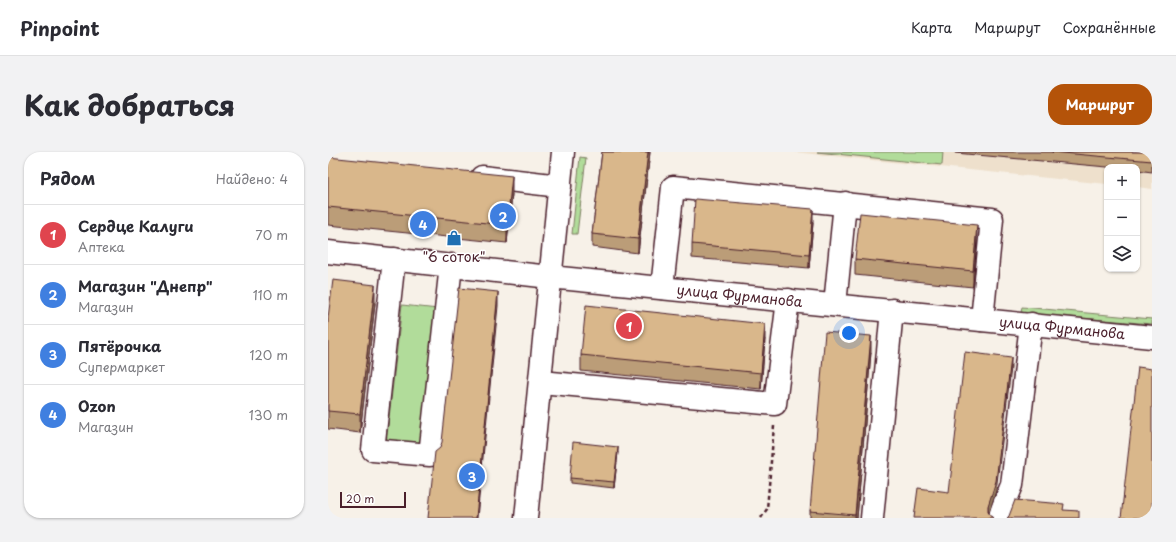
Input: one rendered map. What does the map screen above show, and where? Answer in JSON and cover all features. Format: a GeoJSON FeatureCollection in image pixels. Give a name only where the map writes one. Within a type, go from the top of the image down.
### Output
{"type":"FeatureCollection","features":[{"type":"Feature","properties":{"kind":"street"},"geometry":{"type":"LineString","coordinates":[[526,518],[564,152]]}},
{"type":"Feature","properties":{"kind":"street"},"geometry":{"type":"LineString","coordinates":[[459,174],[560,186]]}},
{"type":"Feature","properties":{"kind":"street"},"geometry":{"type":"LineString","coordinates":[[662,288],[673,187],[845,203],[992,219],[982,320]]}},
{"type":"Feature","properties":{"kind":"street"},"geometry":{"type":"LineString","coordinates":[[835,305],[845,203]]}},
{"type":"Feature","properties":{"kind":"street","name":"улица Фурманова"},"geometry":{"type":"LineString","coordinates":[[328,252],[550,277],[1152,336]]}},
{"type":"Feature","properties":{"kind":"street"},"geometry":{"type":"LineString","coordinates":[[394,259],[373,450],[430,455],[451,265]]}},
{"type":"Feature","properties":{"kind":"street"},"geometry":{"type":"LineString","coordinates":[[541,382],[775,404],[788,300]]}},
{"type":"Feature","properties":{"kind":"street"},"geometry":{"type":"LineString","coordinates":[[872,518],[892,310]]}},
{"type":"Feature","properties":{"kind":"street"},"geometry":{"type":"LineString","coordinates":[[1000,518],[1012,484],[1031,324]]}},
{"type":"Feature","properties":{"kind":"path"},"geometry":{"type":"LineString","coordinates":[[761,518],[767,509],[775,404]]}},
{"type":"Feature","properties":{"kind":"shaded area"},"geometry":{"type":"Polygon","coordinates":[[[793,152],[1152,152],[1152,189],[1140,187],[1140,164],[1104,164],[1104,184],[793,152]]]}},
{"type":"Feature","properties":{"kind":"green space"},"geometry":{"type":"Polygon","coordinates":[[[817,152],[943,152],[942,165],[817,152]]]}},
{"type":"Feature","properties":{"kind":"green space"},"geometry":{"type":"Polygon","coordinates":[[[580,157],[586,158],[577,234],[572,234],[580,157]]]}},
{"type":"Feature","properties":{"kind":"green space"},"geometry":{"type":"Polygon","coordinates":[[[402,305],[438,309],[422,448],[386,444],[402,305]]]}},
{"type":"Feature","properties":{"kind":"green space"},"geometry":{"type":"Polygon","coordinates":[[[1022,307],[1152,319],[1152,324],[1021,313],[1022,307]]]}},
{"type":"Feature","properties":{"kind":"building"},"geometry":{"type":"Polygon","coordinates":[[[602,152],[648,152],[638,239],[592,234],[602,152]]]}},
{"type":"Feature","properties":{"kind":"building"},"geometry":{"type":"Polygon","coordinates":[[[1052,152],[1152,152],[1152,161],[1052,152]]]}},
{"type":"Feature","properties":{"kind":"building"},"geometry":{"type":"Polygon","coordinates":[[[328,157],[512,176],[507,225],[328,207],[328,157]]]}},
{"type":"Feature","properties":{"kind":"building"},"geometry":{"type":"Polygon","coordinates":[[[695,199],[813,209],[809,255],[692,244],[695,199]]]}},
{"type":"Feature","properties":{"kind":"building"},"geometry":{"type":"Polygon","coordinates":[[[860,213],[977,225],[973,271],[855,259],[860,213]]]}},
{"type":"Feature","properties":{"kind":"building"},"geometry":{"type":"Polygon","coordinates":[[[333,280],[375,285],[360,414],[328,411],[328,318],[333,280]]]}},
{"type":"Feature","properties":{"kind":"building"},"geometry":{"type":"Polygon","coordinates":[[[459,288],[498,292],[476,518],[428,518],[435,452],[440,448],[442,442],[459,288]]]}},
{"type":"Feature","properties":{"kind":"building"},"geometry":{"type":"Polygon","coordinates":[[[586,305],[765,324],[761,373],[581,355],[586,305]]]}},
{"type":"Feature","properties":{"kind":"building"},"geometry":{"type":"Polygon","coordinates":[[[825,332],[871,336],[855,515],[810,511],[825,332]]]}},
{"type":"Feature","properties":{"kind":"building"},"geometry":{"type":"Polygon","coordinates":[[[965,352],[1011,358],[996,481],[988,506],[988,512],[993,518],[914,518],[918,488],[949,492],[965,352]]]}},
{"type":"Feature","properties":{"kind":"building"},"geometry":{"type":"Polygon","coordinates":[[[1138,367],[1152,369],[1152,518],[1121,518],[1138,367]]]}},
{"type":"Feature","properties":{"kind":"building"},"geometry":{"type":"Polygon","coordinates":[[[573,442],[618,447],[614,482],[570,478],[573,442]]]}},
{"type":"Feature","properties":{"kind":"building"},"geometry":{"type":"Polygon","coordinates":[[[1015,500],[1064,504],[1063,510],[1079,511],[1079,518],[1007,518],[1015,500]]]}},
{"type":"Feature","properties":{"kind":"place","name":"Магазин \"Днепр\""},"geometry":{"type":"Point","coordinates":[503,216]}},
{"type":"Feature","properties":{"kind":"place","name":"Ozon"},"geometry":{"type":"Point","coordinates":[423,224]}},
{"type":"Feature","properties":{"kind":"place","name":"\"6 соток\""},"geometry":{"type":"Point","coordinates":[454,238]}},
{"type":"Feature","properties":{"kind":"place","name":"Сердце Калуги"},"geometry":{"type":"Point","coordinates":[629,326]}},
{"type":"Feature","properties":{"kind":"place","name":"Пятёрочка"},"geometry":{"type":"Point","coordinates":[472,476]}}]}
